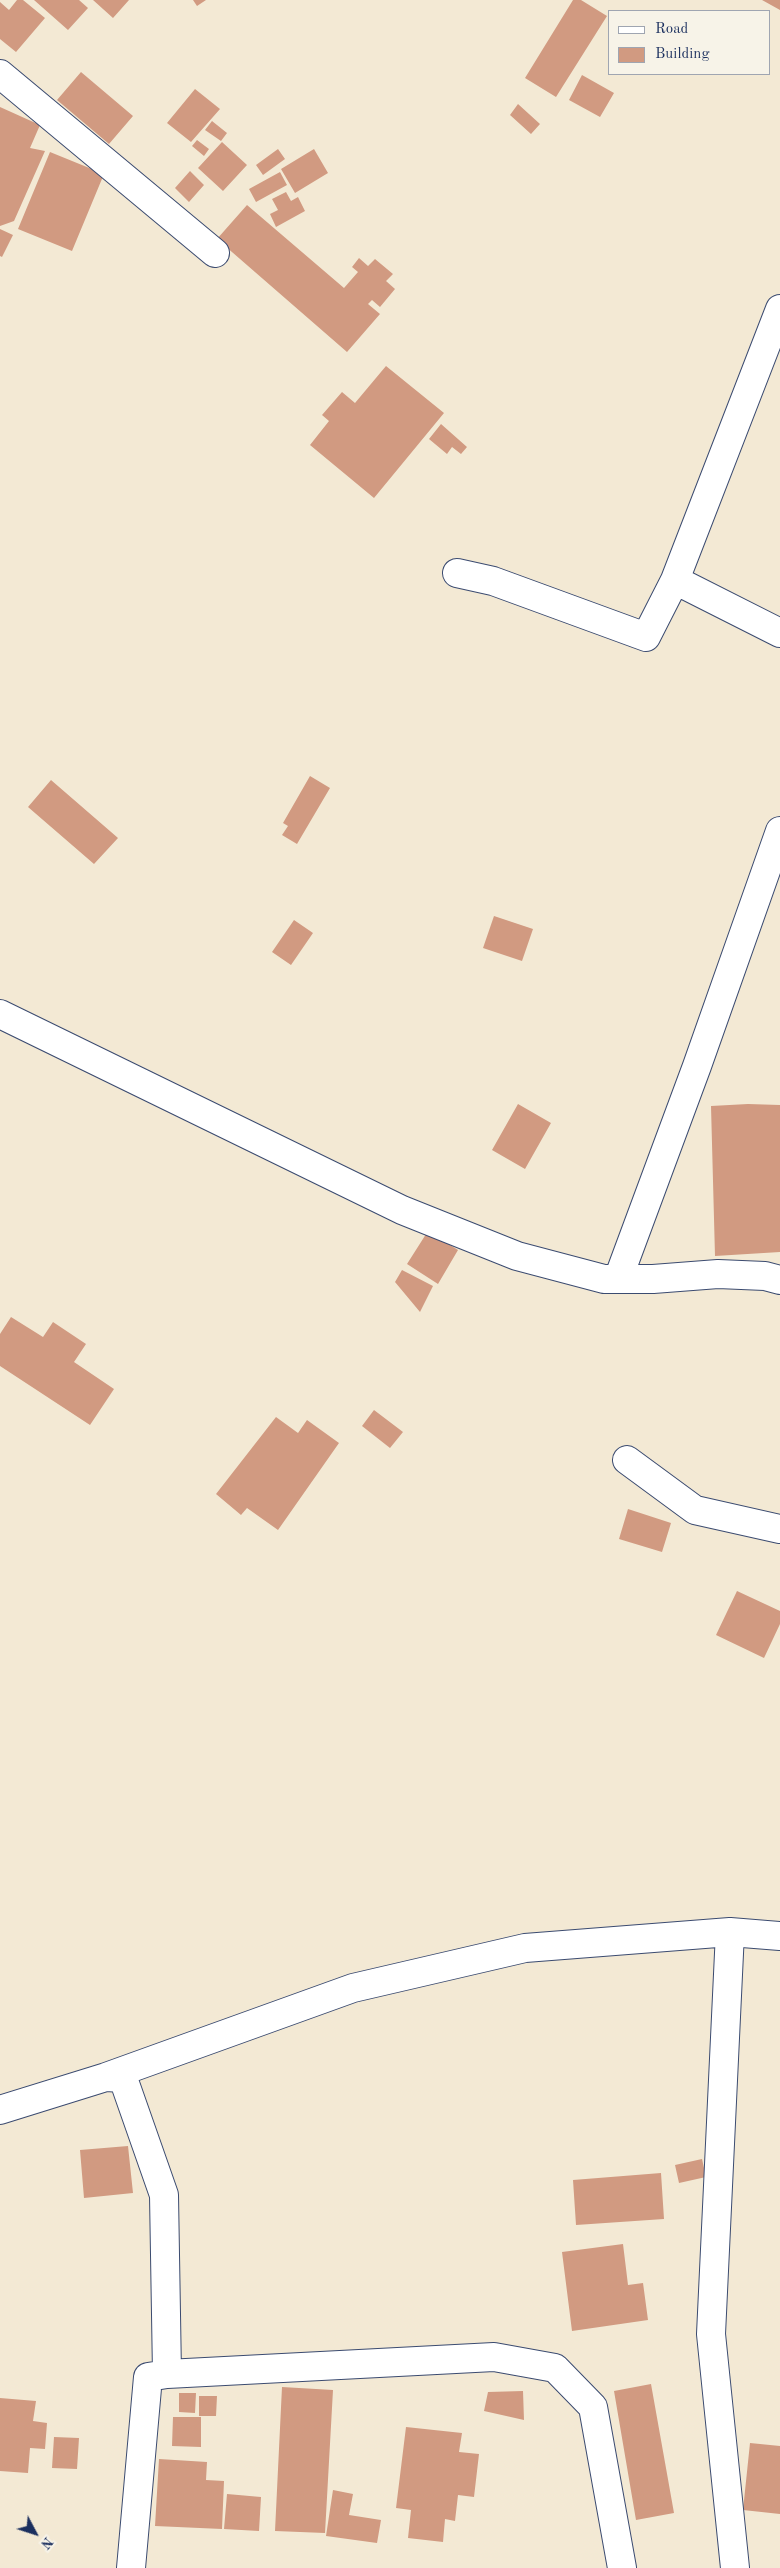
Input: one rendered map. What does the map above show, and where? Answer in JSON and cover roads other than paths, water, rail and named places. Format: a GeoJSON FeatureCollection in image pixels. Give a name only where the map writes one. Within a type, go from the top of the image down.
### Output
{"type":"FeatureCollection","features":[{"type":"Feature","properties":{"kind":"street"},"geometry":{"type":"LineString","coordinates":[[0,74],[215,253]]}},
{"type":"Feature","properties":{"kind":"street"},"geometry":{"type":"LineString","coordinates":[[457,574],[493,581],[646,638],[675,580],[780,309]]}},
{"type":"Feature","properties":{"kind":"street"},"geometry":{"type":"LineString","coordinates":[[675,580],[780,633]]}},
{"type":"Feature","properties":{"kind":"street"},"geometry":{"type":"LineString","coordinates":[[618,1278],[697,1066],[780,831]]}},
{"type":"Feature","properties":{"kind":"street"},"geometry":{"type":"LineString","coordinates":[[0,1014],[402,1210],[517,1256],[604,1279],[718,1274],[764,1276],[780,1280]]}},
{"type":"Feature","properties":{"kind":"street"},"geometry":{"type":"LineString","coordinates":[[627,1460],[695,1510],[780,1529]]}},
{"type":"Feature","properties":{"kind":"street"},"geometry":{"type":"LineString","coordinates":[[730,1932],[711,2334],[735,2568]]}},
{"type":"Feature","properties":{"kind":"street"},"geometry":{"type":"LineString","coordinates":[[0,2110],[106,2077],[353,1988],[524,1948],[730,1932],[780,1936]]}},
{"type":"Feature","properties":{"kind":"street"},"geometry":{"type":"LineString","coordinates":[[106,2077],[123,2078],[164,2195],[167,2374]]}},
{"type":"Feature","properties":{"kind":"street"},"geometry":{"type":"LineString","coordinates":[[131,2568],[148,2377],[167,2374],[494,2357],[555,2368],[593,2407],[622,2568]]}}]}
